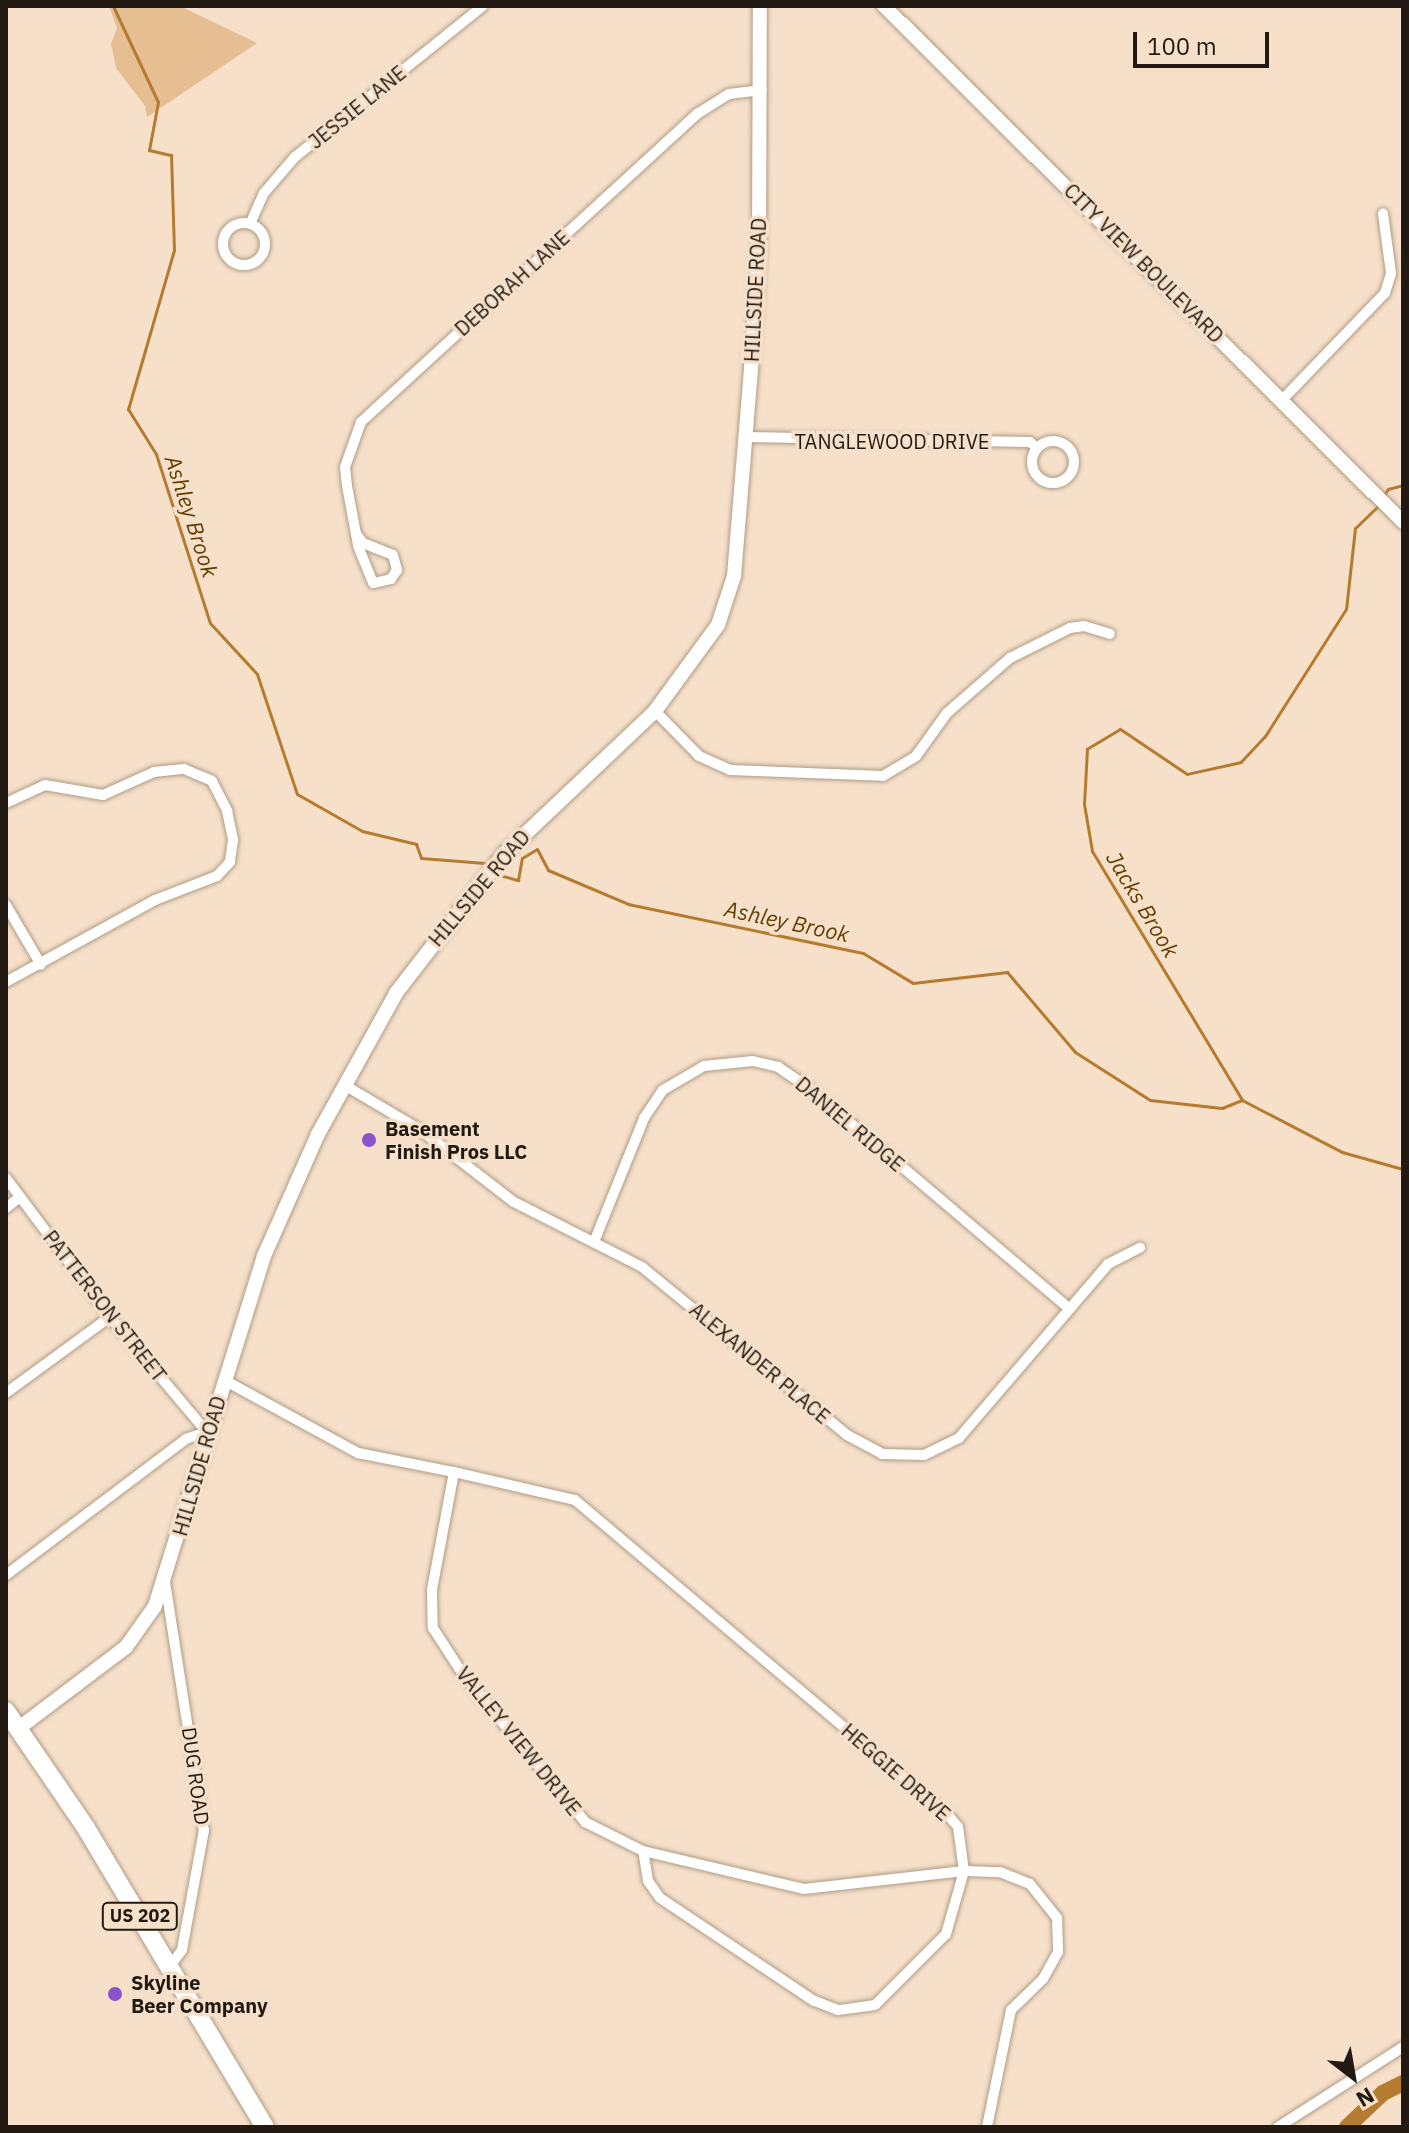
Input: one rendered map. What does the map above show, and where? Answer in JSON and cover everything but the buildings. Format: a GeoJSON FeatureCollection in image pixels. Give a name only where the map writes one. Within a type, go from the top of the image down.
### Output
{"type":"FeatureCollection","features":[{"type":"Feature","properties":{"kind":"highway","name":"US 202"},"geometry":{"type":"LineString","coordinates":[[6,1711],[170,1966],[265,2127]]}},
{"type":"Feature","properties":{"kind":"street","name":"JESSIE LANE"},"geometry":{"type":"LineString","coordinates":[[250,224],[264,193],[295,157],[483,6]]}},
{"type":"Feature","properties":{"kind":"street","name":"HILLSIDE ROAD"},"geometry":{"type":"LineString","coordinates":[[19,1728],[136,1637],[165,1582],[207,1432],[264,1256],[312,1146],[416,964],[504,854],[655,711],[702,652],[729,597],[746,437],[762,90],[760,6]]}},
{"type":"Feature","properties":{"kind":"street","name":"CITY VIEW BOULEVARD"},"geometry":{"type":"LineString","coordinates":[[884,6],[1403,522]]}},
{"type":"Feature","properties":{"kind":"street","name":"DEBORAH LANE"},"geometry":{"type":"LineString","coordinates":[[356,534],[363,543],[393,555],[397,570],[391,579],[373,583],[365,573],[356,534],[345,467],[361,422],[697,114],[729,94],[762,90]]}},
{"type":"Feature","properties":{"kind":"street"},"geometry":{"type":"LineString","coordinates":[[1282,400],[1385,293],[1391,273],[1383,214]]}},
{"type":"Feature","properties":{"kind":"street","name":"JESSIE LANE"},"geometry":{"type":"LineString","coordinates":[[250,224],[263,234],[264,251],[252,263],[236,263],[225,252],[225,237],[235,225],[250,224]]}},
{"type":"Feature","properties":{"kind":"street","name":"TANGLEWOOD DRIVE"},"geometry":{"type":"LineString","coordinates":[[746,437],[1030,442],[1037,448]]}},
{"type":"Feature","properties":{"kind":"street","name":"TANGLEWOOD DRIVE"},"geometry":{"type":"LineString","coordinates":[[1049,441],[1068,447],[1073,466],[1067,477],[1054,483],[1040,479],[1032,468],[1037,448],[1049,441]]}},
{"type":"Feature","properties":{"kind":"street"},"geometry":{"type":"LineString","coordinates":[[655,711],[691,749],[719,766],[754,774],[876,778],[912,760],[963,697],[1021,651],[1070,628],[1084,626],[1110,634]]}},
{"type":"Feature","properties":{"kind":"street"},"geometry":{"type":"LineString","coordinates":[[6,803],[45,785],[103,795],[154,772],[184,769],[212,781],[227,811],[233,850],[221,873],[129,913],[6,982]]}},
{"type":"Feature","properties":{"kind":"street"},"geometry":{"type":"LineString","coordinates":[[6,905],[41,965]]}},
{"type":"Feature","properties":{"kind":"street","name":"DANIEL RIDGE"},"geometry":{"type":"LineString","coordinates":[[594,1242],[656,1098],[696,1068],[745,1060],[778,1067],[808,1087],[1070,1309]]}},
{"type":"Feature","properties":{"kind":"street","name":"ALEXANDER PLACE"},"geometry":{"type":"LineString","coordinates":[[346,1086],[422,1131],[514,1202],[662,1281],[859,1444],[899,1457],[934,1452],[964,1434],[1113,1260],[1140,1248]]}},
{"type":"Feature","properties":{"kind":"street","name":"PATTERSON STREET"},"geometry":{"type":"LineString","coordinates":[[6,1178],[110,1317],[207,1432]]}},
{"type":"Feature","properties":{"kind":"street"},"geometry":{"type":"LineString","coordinates":[[6,1208],[20,1197]]}},
{"type":"Feature","properties":{"kind":"street"},"geometry":{"type":"LineString","coordinates":[[6,1393],[110,1317]]}},
{"type":"Feature","properties":{"kind":"street"},"geometry":{"type":"LineString","coordinates":[[224,1380],[358,1453],[454,1472]]}},
{"type":"Feature","properties":{"kind":"street"},"geometry":{"type":"LineString","coordinates":[[6,1575],[186,1439],[207,1432]]}},
{"type":"Feature","properties":{"kind":"street","name":"VALLEY VIEW DRIVE"},"geometry":{"type":"LineString","coordinates":[[454,1472],[432,1589],[433,1628],[464,1676],[565,1802],[585,1822],[643,1851],[804,1889],[964,1871],[1000,1872],[1030,1884],[1050,1905],[1060,1934],[1054,1964],[1011,2010],[1003,2031],[987,2127]]}},
{"type":"Feature","properties":{"kind":"street","name":"HEGGIE DRIVE"},"geometry":{"type":"LineString","coordinates":[[454,1472],[575,1500],[946,1813],[958,1827],[964,1871],[946,1934],[894,1991],[875,2005],[846,2011],[814,2001],[660,1898],[648,1881],[643,1851]]}},
{"type":"Feature","properties":{"kind":"street","name":"DUG ROAD"},"geometry":{"type":"LineString","coordinates":[[165,1582],[204,1830],[182,1950],[170,1966]]}},
{"type":"Feature","properties":{"kind":"street"},"geometry":{"type":"LineString","coordinates":[[1278,2127],[1403,2047]]}},
{"type":"Feature","properties":{"kind":"shaded area"},"geometry":{"type":"Polygon","coordinates":[[[109,6],[180,6],[257,43],[147,117],[145,106],[116,68],[111,44],[117,28],[109,6]]]}},
{"type":"Feature","properties":{"kind":"waterway","name":"Ashley Brook"},"geometry":{"type":"LineString","coordinates":[[113,6],[158,102],[149,150],[171,155],[174,250],[128,409],[156,454],[210,623],[257,674],[297,794],[362,831],[416,844],[421,858],[485,863]]}},
{"type":"Feature","properties":{"kind":"waterway","name":"Jacks Brook"},"geometry":{"type":"LineString","coordinates":[[1383,496],[1388,489],[1403,485]]}},
{"type":"Feature","properties":{"kind":"waterway","name":"Jacks Brook"},"geometry":{"type":"LineString","coordinates":[[1378,506],[1355,528],[1346,609],[1265,736],[1241,762],[1187,774],[1120,729],[1087,749],[1084,804],[1092,851],[1242,1100],[1342,1152],[1403,1169]]}},
{"type":"Feature","properties":{"kind":"waterway","name":"Ashley Brook"},"geometry":{"type":"LineString","coordinates":[[499,875],[518,880],[522,858],[537,849],[548,870],[628,904],[863,953],[913,983],[1007,972],[1075,1052],[1150,1100],[1222,1108],[1242,1100]]}},
{"type":"Feature","properties":{"kind":"waterway"},"geometry":{"type":"LineString","coordinates":[[1347,2127],[1383,2093],[1403,2083]]}},
{"type":"Feature","properties":{"kind":"place","name":"Basement Finish Pros LLC"},"geometry":{"type":"Point","coordinates":[369,1140]}},
{"type":"Feature","properties":{"kind":"place","name":"Skyline Beer Company"},"geometry":{"type":"Point","coordinates":[115,1994]}}]}
